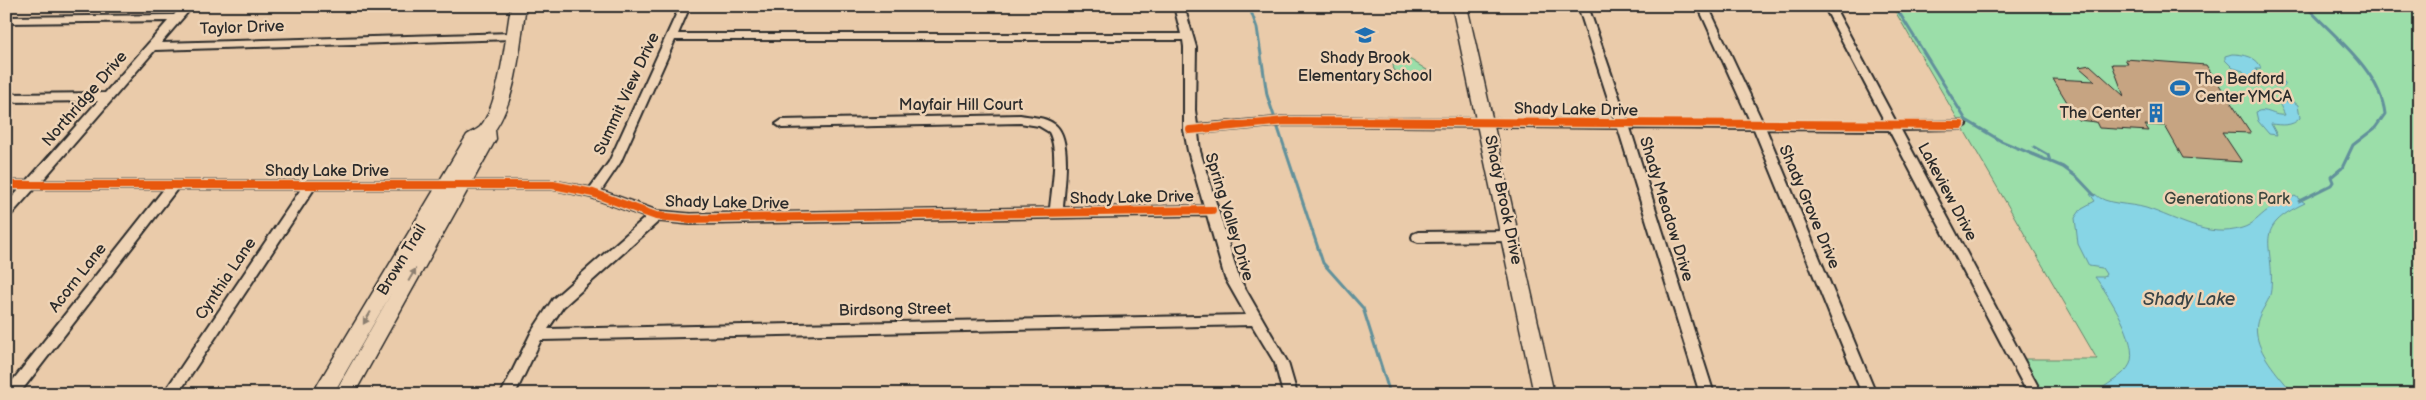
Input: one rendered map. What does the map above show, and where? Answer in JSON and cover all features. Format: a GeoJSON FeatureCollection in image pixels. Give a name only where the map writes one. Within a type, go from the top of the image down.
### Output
{"type":"FeatureCollection","features":[{"type":"Feature","properties":{"kind":"street","name":"Northridge Drive"},"geometry":{"type":"LineString","coordinates":[[6,213],[188,6]]}},
{"type":"Feature","properties":{"kind":"street","name":"Brown Trail"},"geometry":{"type":"LineString","coordinates":[[322,394],[455,184],[488,139],[486,131],[506,84],[512,36],[519,6]]}},
{"type":"Feature","properties":{"kind":"street","name":"Summit View Drive"},"geometry":{"type":"LineString","coordinates":[[593,193],[614,162],[685,6]]}},
{"type":"Feature","properties":{"kind":"street","name":"Spring Valley Drive"},"geometry":{"type":"LineString","coordinates":[[1179,6],[1190,48],[1188,110],[1194,151],[1232,278],[1240,297],[1282,363],[1290,394]]}},
{"type":"Feature","properties":{"kind":"street","name":"Shady Brook Drive"},"geometry":{"type":"LineString","coordinates":[[1459,6],[1511,236],[1544,394]]}},
{"type":"Feature","properties":{"kind":"street","name":"Shady Meadow Drive"},"geometry":{"type":"LineString","coordinates":[[1582,6],[1623,125],[1708,394]]}},
{"type":"Feature","properties":{"kind":"street","name":"Shady Grove Drive"},"geometry":{"type":"LineString","coordinates":[[1704,6],[1758,125],[1869,394]]}},
{"type":"Feature","properties":{"kind":"street","name":"Lakeview Drive"},"geometry":{"type":"LineString","coordinates":[[1829,6],[2035,394]]}},
{"type":"Feature","properties":{"kind":"street"},"geometry":{"type":"LineString","coordinates":[[6,20],[177,18]]}},
{"type":"Feature","properties":{"kind":"street","name":"Taylor Drive"},"geometry":{"type":"LineString","coordinates":[[152,47],[512,36]]}},
{"type":"Feature","properties":{"kind":"street"},"geometry":{"type":"LineString","coordinates":[[672,37],[1188,37]]}},
{"type":"Feature","properties":{"kind":"street"},"geometry":{"type":"LineString","coordinates":[[6,98],[108,97]]}},
{"type":"Feature","properties":{"kind":"street","name":"Mayfair Hill Court"},"geometry":{"type":"LineString","coordinates":[[782,124],[1020,119],[1040,122],[1052,128],[1058,138],[1060,161],[1056,213]]}},
{"type":"Feature","properties":{"kind":"street","name":"Shady Lake Drive"},"geometry":{"type":"LineString","coordinates":[[1190,130],[1285,121],[1623,125],[1961,125]]}},
{"type":"Feature","properties":{"kind":"street","name":"Cynthia Lane"},"geometry":{"type":"LineString","coordinates":[[170,394],[311,184]]}},
{"type":"Feature","properties":{"kind":"street","name":"Brown Trail"},"geometry":{"type":"LineString","coordinates":[[344,394],[455,184]]}},
{"type":"Feature","properties":{"kind":"street","name":"Shady Lake Drive"},"geometry":{"type":"LineString","coordinates":[[6,185],[552,185],[593,193],[656,216],[690,219],[1212,210]]}},
{"type":"Feature","properties":{"kind":"street","name":"Acorn Lane"},"geometry":{"type":"LineString","coordinates":[[11,394],[174,185]]}},
{"type":"Feature","properties":{"kind":"street"},"geometry":{"type":"LineString","coordinates":[[508,394],[549,314],[572,288],[656,216]]}},
{"type":"Feature","properties":{"kind":"street"},"geometry":{"type":"LineString","coordinates":[[1418,237],[1511,236]]}},
{"type":"Feature","properties":{"kind":"street","name":"Birdsong Street"},"geometry":{"type":"LineString","coordinates":[[537,335],[1254,320]]}},
{"type":"Feature","properties":{"kind":"green space","name":"Generations Park"},"geometry":{"type":"Polygon","coordinates":[[[1892,6],[2420,6],[2420,394],[2035,394],[2017,359],[2097,359],[1892,6]]]}},
{"type":"Feature","properties":{"kind":"green space"},"geometry":{"type":"Polygon","coordinates":[[[1392,60],[1411,60],[1427,70],[1419,74],[1402,74],[1394,70],[1392,60]]]}},
{"type":"Feature","properties":{"kind":"water"},"geometry":{"type":"Polygon","coordinates":[[[2232,54],[2254,59],[2261,69],[2256,69],[2257,72],[2266,76],[2280,77],[2285,86],[2276,87],[2269,82],[2248,81],[2243,71],[2233,68],[2225,60],[2225,56],[2232,54]]]}},
{"type":"Feature","properties":{"kind":"water"},"geometry":{"type":"Polygon","coordinates":[[[2288,98],[2298,105],[2300,118],[2290,124],[2271,124],[2277,135],[2269,134],[2258,121],[2256,112],[2263,111],[2285,115],[2280,105],[2282,101],[2288,102],[2288,98]]]}},
{"type":"Feature","properties":{"kind":"water","name":"Shady Lake"},"geometry":{"type":"Polygon","coordinates":[[[2090,194],[2095,194],[2099,198],[2111,202],[2140,206],[2193,226],[2217,231],[2229,231],[2246,227],[2268,210],[2295,196],[2305,203],[2288,212],[2277,221],[2271,230],[2269,248],[2271,289],[2268,300],[2259,316],[2256,328],[2262,351],[2277,374],[2294,394],[2095,394],[2127,369],[2132,355],[2121,319],[2095,277],[2104,277],[2106,274],[2102,268],[2089,266],[2078,244],[2075,218],[2082,208],[2095,201],[2090,194]]]}},
{"type":"Feature","properties":{"kind":"building","name":"The Center"},"geometry":{"type":"Polygon","coordinates":[[[2125,59],[2206,65],[2251,133],[2222,132],[2242,162],[2183,158],[2165,126],[2145,125],[2149,131],[2099,128],[2096,122],[2078,120],[2053,79],[2095,81],[2079,67],[2090,65],[2124,96],[2112,64],[2128,64],[2125,59]]]}},
{"type":"Feature","properties":{"kind":"waterway"},"geometry":{"type":"LineString","coordinates":[[1249,6],[1257,28],[1267,95],[1323,263],[1363,308],[1390,394]]}},
{"type":"Feature","properties":{"kind":"waterway"},"geometry":{"type":"LineString","coordinates":[[1895,6],[1966,120],[2001,141],[2063,167],[2078,178],[2094,195]]}},
{"type":"Feature","properties":{"kind":"waterway"},"geometry":{"type":"LineString","coordinates":[[2299,201],[2331,185],[2333,182],[2331,177],[2342,168],[2353,145],[2375,128],[2385,114],[2381,98],[2365,69],[2342,42],[2306,6]]}},
{"type":"Feature","properties":{"kind":"waterway"},"geometry":{"type":"LineString","coordinates":[[2034,147],[2048,155],[2050,161]]}},
{"type":"Feature","properties":{"kind":"cycle path"},"geometry":{"type":"LineString","coordinates":[[1190,130],[1285,121],[1961,125]]}},
{"type":"Feature","properties":{"kind":"cycle path"},"geometry":{"type":"LineString","coordinates":[[6,185],[553,185],[593,193],[656,216],[690,219],[1212,210]]}},
{"type":"Feature","properties":{"kind":"place","name":"Shady Brook Elementary School"},"geometry":{"type":"Point","coordinates":[1365,35]}},
{"type":"Feature","properties":{"kind":"place","name":"The Bedford Center YMCA"},"geometry":{"type":"Point","coordinates":[2180,88]}},
{"type":"Feature","properties":{"kind":"place","name":"The Center"},"geometry":{"type":"Point","coordinates":[2156,113]}}]}
